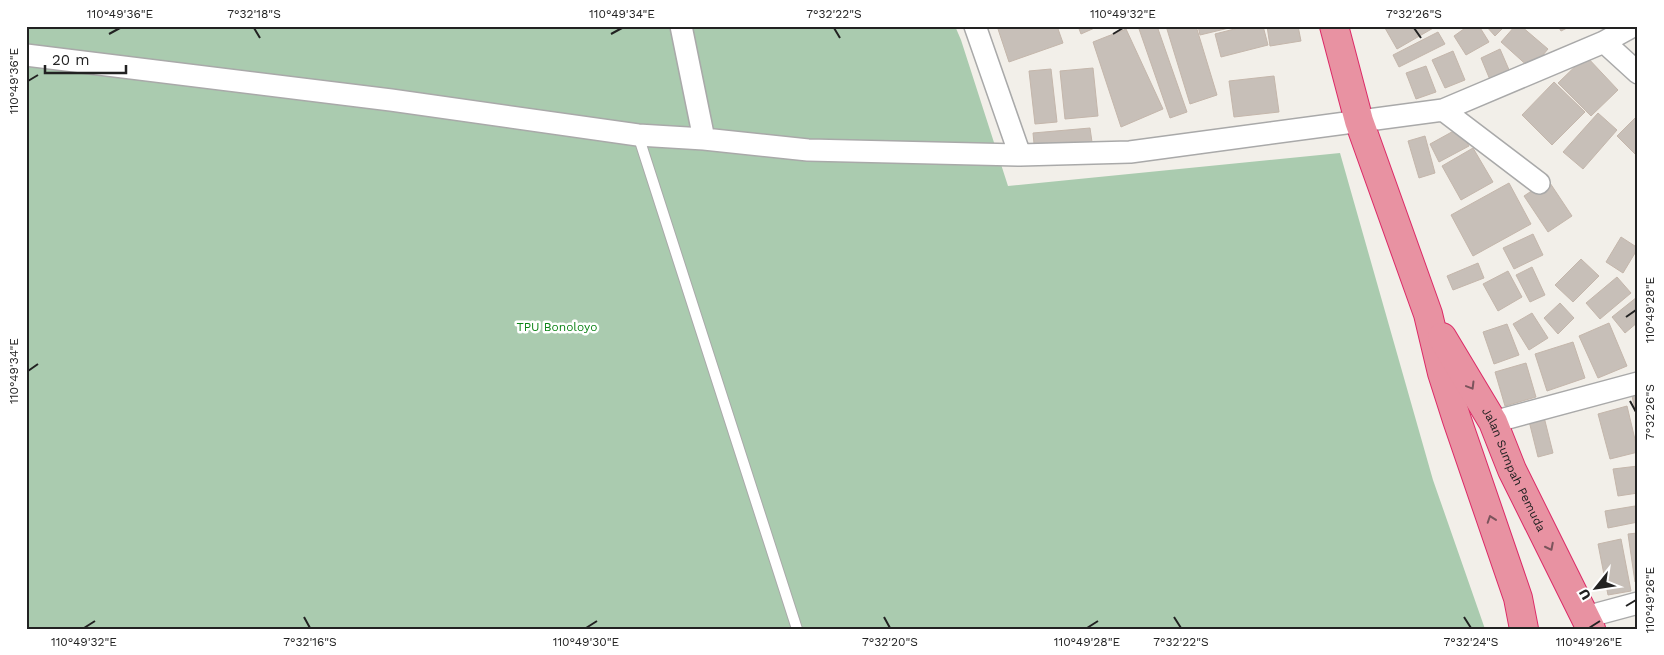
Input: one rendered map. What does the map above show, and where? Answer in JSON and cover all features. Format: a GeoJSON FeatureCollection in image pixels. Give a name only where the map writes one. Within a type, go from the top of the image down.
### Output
{"type":"FeatureCollection","features":[{"type":"Feature","properties":{"kind":"highway","name":"Jalan Sumpah Pemuda"},"geometry":{"type":"LineString","coordinates":[[1334,26],[1359,121],[1428,314],[1442,373],[1518,598],[1524,629]]}},
{"type":"Feature","properties":{"kind":"highway","name":"Jalan Sumpah Pemuda"},"geometry":{"type":"LineString","coordinates":[[1428,314],[1493,422],[1512,470],[1588,623]]}},
{"type":"Feature","properties":{"kind":"highway"},"geometry":{"type":"LineString","coordinates":[[1518,598],[1536,629]]}},
{"type":"Feature","properties":{"kind":"street"},"geometry":{"type":"LineString","coordinates":[[681,26],[704,139]]}},
{"type":"Feature","properties":{"kind":"street"},"geometry":{"type":"LineString","coordinates":[[975,26],[1020,155]]}},
{"type":"Feature","properties":{"kind":"street"},"geometry":{"type":"LineString","coordinates":[[26,55],[391,100],[638,135],[704,139],[808,150],[1020,155],[1130,152],[1443,110],[1604,42],[1633,26]]}},
{"type":"Feature","properties":{"kind":"street"},"geometry":{"type":"LineString","coordinates":[[1604,42],[1638,73]]}},
{"type":"Feature","properties":{"kind":"street"},"geometry":{"type":"LineString","coordinates":[[1443,110],[1539,182]]}},
{"type":"Feature","properties":{"kind":"street"},"geometry":{"type":"LineString","coordinates":[[1493,422],[1638,383]]}},
{"type":"Feature","properties":{"kind":"street"},"geometry":{"type":"LineString","coordinates":[[1588,623],[1638,603]]}},
{"type":"Feature","properties":{"kind":"lane"},"geometry":{"type":"LineString","coordinates":[[638,135],[797,629]]}},
{"type":"Feature","properties":{"kind":"green space","name":"TPU Bonoloyo"},"geometry":{"type":"Polygon","coordinates":[[[26,26],[955,26],[1008,186],[1340,153],[1433,480],[1485,629],[26,629],[26,26]]]}},
{"type":"Feature","properties":{"kind":"building"},"geometry":{"type":"Polygon","coordinates":[[[997,26],[1057,26],[1063,43],[1009,62],[997,26]]]}},
{"type":"Feature","properties":{"kind":"building"},"geometry":{"type":"Polygon","coordinates":[[[1078,26],[1099,26],[1081,34],[1078,26]]]}},
{"type":"Feature","properties":{"kind":"building"},"geometry":{"type":"Polygon","coordinates":[[[1138,26],[1157,26],[1187,112],[1170,118],[1138,26]]]}},
{"type":"Feature","properties":{"kind":"building"},"geometry":{"type":"Polygon","coordinates":[[[1166,26],[1196,26],[1217,95],[1190,104],[1166,26]]]}},
{"type":"Feature","properties":{"kind":"building"},"geometry":{"type":"Polygon","coordinates":[[[1198,26],[1228,26],[1229,28],[1200,35],[1198,26]]]}},
{"type":"Feature","properties":{"kind":"building"},"geometry":{"type":"Polygon","coordinates":[[[1246,26],[1263,26],[1268,45],[1221,57],[1215,34],[1246,26]]]}},
{"type":"Feature","properties":{"kind":"building"},"geometry":{"type":"Polygon","coordinates":[[[1267,26],[1298,26],[1301,41],[1270,46],[1267,26]]]}},
{"type":"Feature","properties":{"kind":"building"},"geometry":{"type":"Polygon","coordinates":[[[1388,26],[1435,27],[1397,49],[1385,28],[1388,26]]]}},
{"type":"Feature","properties":{"kind":"building"},"geometry":{"type":"Polygon","coordinates":[[[1468,26],[1479,26],[1489,42],[1466,55],[1454,36],[1468,26]]]}},
{"type":"Feature","properties":{"kind":"building"},"geometry":{"type":"Polygon","coordinates":[[[1486,26],[1505,26],[1495,36],[1486,26]]]}},
{"type":"Feature","properties":{"kind":"building"},"geometry":{"type":"Polygon","coordinates":[[[1515,26],[1521,26],[1548,49],[1531,69],[1501,42],[1515,26]]]}},
{"type":"Feature","properties":{"kind":"building"},"geometry":{"type":"Polygon","coordinates":[[[1558,26],[1571,26],[1561,31],[1558,26]]]}},
{"type":"Feature","properties":{"kind":"building"},"geometry":{"type":"Polygon","coordinates":[[[1126,29],[1163,109],[1121,127],[1093,42],[1126,29]]]}},
{"type":"Feature","properties":{"kind":"building"},"geometry":{"type":"Polygon","coordinates":[[[1438,32],[1445,44],[1399,67],[1393,55],[1438,32]]]}},
{"type":"Feature","properties":{"kind":"building"},"geometry":{"type":"Polygon","coordinates":[[[1500,49],[1513,79],[1493,87],[1481,58],[1500,49]]]}},
{"type":"Feature","properties":{"kind":"building"},"geometry":{"type":"Polygon","coordinates":[[[1453,51],[1465,80],[1445,88],[1432,60],[1453,51]]]}},
{"type":"Feature","properties":{"kind":"building"},"geometry":{"type":"Polygon","coordinates":[[[1586,56],[1618,90],[1591,116],[1558,83],[1586,56]]]}},
{"type":"Feature","properties":{"kind":"building"},"geometry":{"type":"Polygon","coordinates":[[[1426,66],[1436,92],[1416,99],[1406,73],[1426,66]]]}},
{"type":"Feature","properties":{"kind":"building"},"geometry":{"type":"Polygon","coordinates":[[[1093,68],[1098,116],[1065,119],[1060,71],[1093,68]]]}},
{"type":"Feature","properties":{"kind":"building"},"geometry":{"type":"Polygon","coordinates":[[[1051,69],[1057,122],[1035,124],[1029,71],[1051,69]]]}},
{"type":"Feature","properties":{"kind":"building"},"geometry":{"type":"Polygon","coordinates":[[[1274,76],[1279,112],[1234,117],[1229,81],[1274,76]]]}},
{"type":"Feature","properties":{"kind":"building"},"geometry":{"type":"Polygon","coordinates":[[[1554,82],[1585,112],[1552,145],[1522,115],[1554,82]]]}},
{"type":"Feature","properties":{"kind":"building"},"geometry":{"type":"Polygon","coordinates":[[[1598,113],[1617,130],[1583,169],[1563,152],[1598,113]]]}},
{"type":"Feature","properties":{"kind":"building"},"geometry":{"type":"Polygon","coordinates":[[[1638,115],[1638,155],[1637,156],[1617,136],[1638,115]]]}},
{"type":"Feature","properties":{"kind":"building"},"geometry":{"type":"Polygon","coordinates":[[[1090,128],[1093,149],[1035,154],[1033,133],[1090,128]]]}},
{"type":"Feature","properties":{"kind":"building"},"geometry":{"type":"Polygon","coordinates":[[[1459,128],[1469,146],[1439,162],[1430,144],[1459,128]]]}},
{"type":"Feature","properties":{"kind":"building"},"geometry":{"type":"Polygon","coordinates":[[[1425,136],[1435,173],[1419,178],[1408,141],[1425,136]]]}},
{"type":"Feature","properties":{"kind":"building"},"geometry":{"type":"Polygon","coordinates":[[[1473,148],[1493,182],[1461,200],[1442,166],[1473,148]]]}},
{"type":"Feature","properties":{"kind":"building"},"geometry":{"type":"Polygon","coordinates":[[[1548,180],[1572,216],[1548,232],[1524,196],[1548,180]]]}},
{"type":"Feature","properties":{"kind":"building"},"geometry":{"type":"Polygon","coordinates":[[[1509,183],[1531,224],[1473,256],[1451,215],[1509,183]]]}},
{"type":"Feature","properties":{"kind":"building"},"geometry":{"type":"Polygon","coordinates":[[[1533,234],[1543,255],[1514,269],[1503,248],[1533,234]]]}},
{"type":"Feature","properties":{"kind":"building"},"geometry":{"type":"Polygon","coordinates":[[[1621,237],[1638,248],[1623,273],[1606,262],[1621,237]]]}},
{"type":"Feature","properties":{"kind":"building"},"geometry":{"type":"Polygon","coordinates":[[[1581,259],[1599,276],[1573,302],[1555,285],[1581,259]]]}},
{"type":"Feature","properties":{"kind":"building"},"geometry":{"type":"Polygon","coordinates":[[[1478,263],[1484,278],[1453,290],[1447,276],[1478,263]]]}},
{"type":"Feature","properties":{"kind":"building"},"geometry":{"type":"Polygon","coordinates":[[[1532,267],[1545,295],[1530,302],[1516,275],[1532,267]]]}},
{"type":"Feature","properties":{"kind":"building"},"geometry":{"type":"Polygon","coordinates":[[[1508,271],[1522,297],[1498,311],[1483,284],[1508,271]]]}},
{"type":"Feature","properties":{"kind":"building"},"geometry":{"type":"Polygon","coordinates":[[[1617,277],[1631,293],[1600,319],[1586,303],[1617,277]]]}},
{"type":"Feature","properties":{"kind":"building"},"geometry":{"type":"Polygon","coordinates":[[[1637,297],[1638,322],[1625,333],[1612,317],[1637,297]]]}},
{"type":"Feature","properties":{"kind":"building"},"geometry":{"type":"Polygon","coordinates":[[[1560,303],[1574,318],[1558,334],[1544,318],[1560,303]]]}},
{"type":"Feature","properties":{"kind":"building"},"geometry":{"type":"Polygon","coordinates":[[[1532,313],[1548,338],[1529,350],[1513,324],[1532,313]]]}},
{"type":"Feature","properties":{"kind":"building"},"geometry":{"type":"Polygon","coordinates":[[[1609,323],[1627,366],[1598,378],[1579,336],[1609,323]]]}},
{"type":"Feature","properties":{"kind":"building"},"geometry":{"type":"Polygon","coordinates":[[[1507,324],[1519,355],[1494,364],[1483,332],[1507,324]]]}},
{"type":"Feature","properties":{"kind":"building"},"geometry":{"type":"Polygon","coordinates":[[[1573,342],[1585,378],[1547,391],[1535,354],[1573,342]]]}},
{"type":"Feature","properties":{"kind":"building"},"geometry":{"type":"Polygon","coordinates":[[[1526,363],[1536,397],[1505,406],[1495,372],[1526,363]]]}},
{"type":"Feature","properties":{"kind":"building"},"geometry":{"type":"Polygon","coordinates":[[[1638,395],[1638,423],[1632,396],[1638,395]]]}},
{"type":"Feature","properties":{"kind":"building"},"geometry":{"type":"Polygon","coordinates":[[[1627,406],[1638,452],[1610,459],[1598,414],[1627,406]]]}},
{"type":"Feature","properties":{"kind":"building"},"geometry":{"type":"Polygon","coordinates":[[[1544,417],[1553,453],[1538,457],[1529,421],[1544,417]]]}},
{"type":"Feature","properties":{"kind":"building"},"geometry":{"type":"Polygon","coordinates":[[[1638,466],[1638,493],[1618,496],[1613,469],[1638,466]]]}},
{"type":"Feature","properties":{"kind":"building"},"geometry":{"type":"Polygon","coordinates":[[[1635,506],[1638,522],[1608,528],[1605,511],[1635,506]]]}},
{"type":"Feature","properties":{"kind":"building"},"geometry":{"type":"Polygon","coordinates":[[[1638,533],[1638,581],[1635,582],[1628,534],[1638,533]]]}},
{"type":"Feature","properties":{"kind":"building"},"geometry":{"type":"Polygon","coordinates":[[[1621,539],[1631,591],[1608,595],[1598,544],[1621,539]]]}}]}
